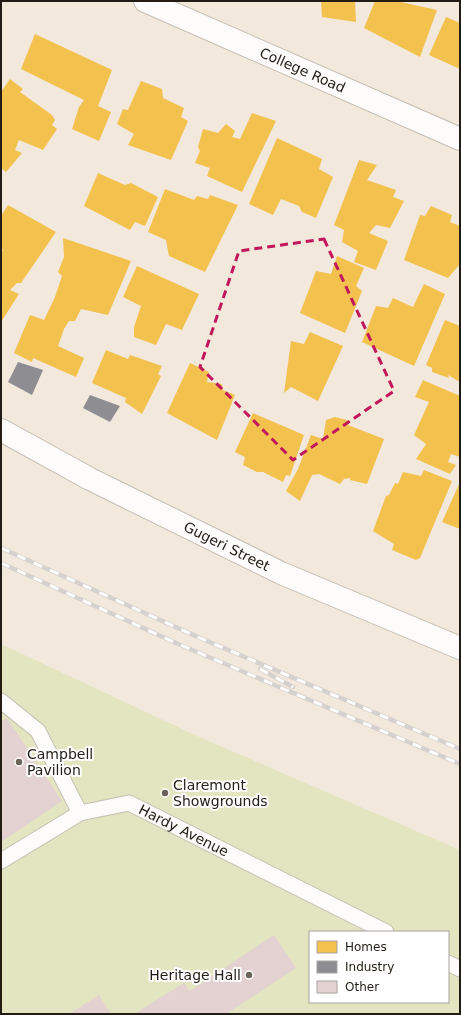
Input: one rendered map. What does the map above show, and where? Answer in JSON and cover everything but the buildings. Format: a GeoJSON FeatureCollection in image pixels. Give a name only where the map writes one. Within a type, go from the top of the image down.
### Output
{"type":"FeatureCollection","features":[{"type":"Feature","properties":{"kind":"main road","name":"College Road"},"geometry":{"type":"LineString","coordinates":[[145,1],[460,139]]}},
{"type":"Feature","properties":{"kind":"main road","name":"Gugeri Street"},"geometry":{"type":"LineString","coordinates":[[1,430],[90,479],[281,573],[460,648]]}},
{"type":"Feature","properties":{"kind":"lane"},"geometry":{"type":"LineString","coordinates":[[1,700],[38,731],[80,813]]}},
{"type":"Feature","properties":{"kind":"lane","name":"Hardy Avenue"},"geometry":{"type":"LineString","coordinates":[[1,861],[80,813],[129,803],[384,931]]}},
{"type":"Feature","properties":{"kind":"lane"},"geometry":{"type":"LineString","coordinates":[[449,964],[460,969]]}},
{"type":"Feature","properties":{"kind":"highlighted area"},"geometry":{"type":"Polygon","coordinates":[[[324,239],[394,391],[293,460],[200,367],[239,251],[324,239]]]}},
{"type":"Feature","properties":{"kind":"green space","name":"Claremont Showgrounds"},"geometry":{"type":"Polygon","coordinates":[[[1,644],[197,736],[460,850],[460,1014],[1,1014],[1,644]]]}},
{"type":"Feature","properties":{"kind":"railway"},"geometry":{"type":"LineString","coordinates":[[1,548],[200,638],[460,749]]}},
{"type":"Feature","properties":{"kind":"railway"},"geometry":{"type":"LineString","coordinates":[[1,563],[176,643],[460,764]]}},
{"type":"Feature","properties":{"kind":"railway"},"geometry":{"type":"LineString","coordinates":[[260,669],[293,687]]}},
{"type":"Feature","properties":{"kind":"place","name":"Campbell Pavilion"},"geometry":{"type":"Point","coordinates":[19,762]}},
{"type":"Feature","properties":{"kind":"place","name":"Claremont Showgrounds"},"geometry":{"type":"Point","coordinates":[165,793]}},
{"type":"Feature","properties":{"kind":"place","name":"Heritage Hall"},"geometry":{"type":"Point","coordinates":[249,975]}}]}
